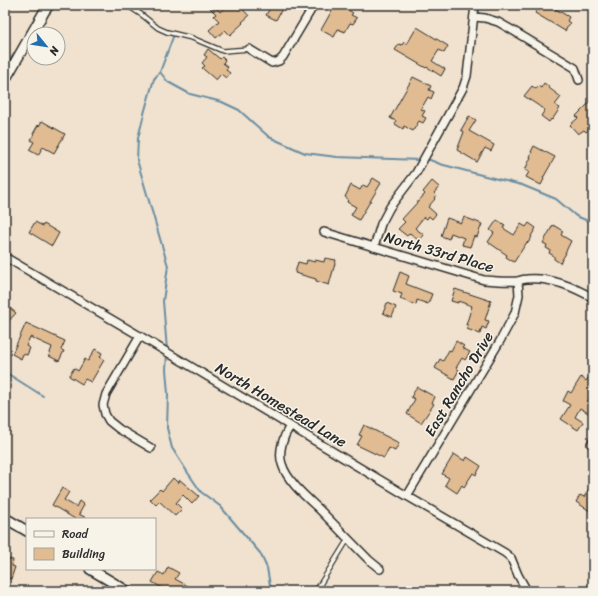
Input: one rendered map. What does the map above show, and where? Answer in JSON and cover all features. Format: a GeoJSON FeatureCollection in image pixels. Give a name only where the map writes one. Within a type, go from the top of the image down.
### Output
{"type":"FeatureCollection","features":[{"type":"Feature","properties":{"kind":"street"},"geometry":{"type":"LineString","coordinates":[[5,80],[49,5]]}},
{"type":"Feature","properties":{"kind":"street"},"geometry":{"type":"LineString","coordinates":[[249,49],[272,63],[279,61],[283,57],[314,5]]}},
{"type":"Feature","properties":{"kind":"street"},"geometry":{"type":"LineString","coordinates":[[374,247],[381,224],[390,207],[411,180],[463,88],[466,76],[475,5]]}},
{"type":"Feature","properties":{"kind":"street"},"geometry":{"type":"LineString","coordinates":[[474,17],[485,18],[498,22],[512,30],[575,68],[579,80]]}},
{"type":"Feature","properties":{"kind":"street","name":"North 33rd Place"},"geometry":{"type":"LineString","coordinates":[[324,232],[484,280],[496,282],[527,279],[546,280],[579,290],[593,298]]}},
{"type":"Feature","properties":{"kind":"street","name":"North Homestead Lane"},"geometry":{"type":"LineString","coordinates":[[5,257],[505,553],[511,558],[527,591]]}},
{"type":"Feature","properties":{"kind":"street","name":"East Rancho Drive"},"geometry":{"type":"LineString","coordinates":[[407,496],[500,341],[515,313],[519,295],[518,281]]}},
{"type":"Feature","properties":{"kind":"street"},"geometry":{"type":"LineString","coordinates":[[140,336],[106,394],[103,405],[105,414],[109,421],[119,429],[151,448]]}},
{"type":"Feature","properties":{"kind":"street"},"geometry":{"type":"LineString","coordinates":[[290,426],[286,432],[280,455],[285,473],[369,560],[380,569]]}},
{"type":"Feature","properties":{"kind":"street"},"geometry":{"type":"LineString","coordinates":[[5,518],[26,530]]}},
{"type":"Feature","properties":{"kind":"street"},"geometry":{"type":"LineString","coordinates":[[92,570],[127,591]]}},
{"type":"Feature","properties":{"kind":"lane"},"geometry":{"type":"LineString","coordinates":[[128,5],[158,28],[167,32],[192,38],[223,51],[249,49]]}},
{"type":"Feature","properties":{"kind":"lane"},"geometry":{"type":"LineString","coordinates":[[312,590],[316,591],[348,538]]}},
{"type":"Feature","properties":{"kind":"building"},"geometry":{"type":"Polygon","coordinates":[[[214,5],[220,12],[228,5],[239,5],[249,16],[230,35],[225,30],[216,38],[209,30],[219,21],[214,16],[216,14],[210,8],[214,5]]]}},
{"type":"Feature","properties":{"kind":"building"},"geometry":{"type":"Polygon","coordinates":[[[272,5],[284,5],[276,20],[266,15],[272,5]]]}},
{"type":"Feature","properties":{"kind":"building"},"geometry":{"type":"Polygon","coordinates":[[[335,5],[340,5],[353,13],[351,15],[357,18],[353,24],[350,23],[345,32],[338,29],[334,37],[321,30],[335,5]]]}},
{"type":"Feature","properties":{"kind":"building"},"geometry":{"type":"Polygon","coordinates":[[[540,5],[549,5],[569,17],[567,21],[570,23],[565,31],[535,13],[540,5]]]}},
{"type":"Feature","properties":{"kind":"building"},"geometry":{"type":"Polygon","coordinates":[[[417,27],[448,46],[444,53],[439,50],[432,61],[445,69],[441,76],[395,50],[399,44],[402,45],[404,42],[407,44],[417,27]]]}},
{"type":"Feature","properties":{"kind":"building"},"geometry":{"type":"Polygon","coordinates":[[[208,49],[220,59],[222,57],[225,60],[223,63],[228,67],[226,70],[230,73],[226,78],[221,74],[216,80],[202,68],[205,66],[202,63],[207,57],[204,55],[208,49]]]}},
{"type":"Feature","properties":{"kind":"building"},"geometry":{"type":"Polygon","coordinates":[[[413,77],[431,86],[429,90],[434,92],[431,99],[428,97],[421,109],[425,111],[422,116],[426,118],[423,123],[419,121],[413,131],[404,126],[403,129],[395,124],[396,121],[390,118],[413,77]]]}},
{"type":"Feature","properties":{"kind":"building"},"geometry":{"type":"Polygon","coordinates":[[[544,83],[561,97],[555,105],[560,108],[549,122],[541,116],[545,110],[524,96],[532,86],[536,89],[538,86],[541,88],[544,83]]]}},
{"type":"Feature","properties":{"kind":"building"},"geometry":{"type":"Polygon","coordinates":[[[593,99],[593,126],[586,132],[584,130],[578,134],[570,125],[578,118],[576,116],[593,99]]]}},
{"type":"Feature","properties":{"kind":"building"},"geometry":{"type":"Polygon","coordinates":[[[469,116],[476,120],[469,131],[494,145],[491,151],[485,148],[477,162],[457,150],[464,132],[461,130],[469,116]]]}},
{"type":"Feature","properties":{"kind":"building"},"geometry":{"type":"Polygon","coordinates":[[[42,121],[65,134],[54,153],[43,147],[38,155],[29,150],[34,142],[31,140],[33,134],[42,121]]]}},
{"type":"Feature","properties":{"kind":"building"},"geometry":{"type":"Polygon","coordinates":[[[534,146],[555,157],[543,178],[544,179],[541,185],[526,177],[529,172],[525,170],[534,146]]]}},
{"type":"Feature","properties":{"kind":"building"},"geometry":{"type":"Polygon","coordinates":[[[373,178],[381,183],[359,220],[351,215],[356,207],[347,202],[348,199],[345,197],[351,185],[360,190],[363,185],[367,187],[373,178]]]}},
{"type":"Feature","properties":{"kind":"building"},"geometry":{"type":"Polygon","coordinates":[[[432,181],[439,187],[434,193],[436,195],[434,198],[435,199],[428,207],[436,214],[432,219],[429,216],[427,219],[424,217],[415,228],[424,235],[419,241],[410,233],[407,236],[398,229],[405,222],[402,219],[425,194],[423,192],[432,181]]]}},
{"type":"Feature","properties":{"kind":"building"},"geometry":{"type":"Polygon","coordinates":[[[464,217],[482,224],[477,237],[474,236],[470,247],[462,245],[464,238],[451,233],[449,239],[441,236],[447,218],[461,223],[464,217]]]}},
{"type":"Feature","properties":{"kind":"building"},"geometry":{"type":"Polygon","coordinates":[[[497,220],[505,225],[503,228],[514,235],[521,224],[526,227],[529,223],[536,228],[531,236],[532,237],[514,262],[506,257],[507,255],[488,242],[494,233],[490,230],[497,220]]]}},
{"type":"Feature","properties":{"kind":"building"},"geometry":{"type":"Polygon","coordinates":[[[35,222],[43,226],[44,224],[59,233],[52,246],[29,232],[35,222]]]}},
{"type":"Feature","properties":{"kind":"building"},"geometry":{"type":"Polygon","coordinates":[[[553,225],[563,231],[561,235],[571,241],[560,263],[554,259],[554,256],[549,253],[550,250],[546,248],[547,245],[543,243],[553,225]]]}},
{"type":"Feature","properties":{"kind":"building"},"geometry":{"type":"Polygon","coordinates":[[[325,258],[336,260],[329,285],[316,281],[316,279],[295,273],[298,262],[306,264],[307,260],[315,262],[315,260],[324,262],[325,258]]]}},
{"type":"Feature","properties":{"kind":"building"},"geometry":{"type":"Polygon","coordinates":[[[400,272],[409,276],[406,284],[432,294],[428,304],[417,300],[416,305],[400,299],[402,294],[393,291],[400,272]]]}},
{"type":"Feature","properties":{"kind":"building"},"geometry":{"type":"Polygon","coordinates":[[[455,289],[491,301],[485,320],[489,321],[486,329],[482,327],[480,334],[467,329],[468,325],[466,325],[472,306],[458,301],[458,303],[451,301],[455,289]]]}},
{"type":"Feature","properties":{"kind":"building"},"geometry":{"type":"Polygon","coordinates":[[[387,303],[396,307],[392,317],[383,313],[387,303]]]}},
{"type":"Feature","properties":{"kind":"building"},"geometry":{"type":"Polygon","coordinates":[[[5,304],[16,313],[5,325],[5,304]]]}},
{"type":"Feature","properties":{"kind":"building"},"geometry":{"type":"Polygon","coordinates":[[[26,323],[65,341],[61,350],[64,351],[59,361],[49,356],[52,347],[30,337],[26,346],[30,348],[27,355],[23,354],[21,359],[12,354],[26,323]]]}},
{"type":"Feature","properties":{"kind":"building"},"geometry":{"type":"Polygon","coordinates":[[[456,341],[464,346],[462,348],[470,352],[465,360],[462,358],[456,368],[459,370],[454,379],[435,368],[440,359],[443,361],[449,350],[451,351],[456,341]]]}},
{"type":"Feature","properties":{"kind":"building"},"geometry":{"type":"Polygon","coordinates":[[[95,349],[102,353],[100,357],[104,360],[91,382],[85,379],[82,384],[69,376],[74,368],[78,371],[85,359],[88,361],[95,349]]]}},
{"type":"Feature","properties":{"kind":"building"},"geometry":{"type":"Polygon","coordinates":[[[581,377],[586,381],[588,378],[593,382],[593,393],[587,402],[593,406],[588,413],[580,408],[575,417],[583,422],[578,430],[561,419],[570,405],[563,401],[568,391],[571,393],[581,377]]]}},
{"type":"Feature","properties":{"kind":"building"},"geometry":{"type":"Polygon","coordinates":[[[417,387],[435,397],[432,403],[434,404],[421,423],[407,414],[415,399],[411,397],[417,387]]]}},
{"type":"Feature","properties":{"kind":"building"},"geometry":{"type":"Polygon","coordinates":[[[364,425],[399,443],[395,451],[389,448],[384,458],[357,445],[362,436],[359,435],[364,425]]]}},
{"type":"Feature","properties":{"kind":"building"},"geometry":{"type":"Polygon","coordinates":[[[454,454],[465,461],[467,457],[481,466],[476,475],[473,473],[464,487],[462,485],[457,493],[445,485],[449,478],[442,474],[454,454]]]}},
{"type":"Feature","properties":{"kind":"building"},"geometry":{"type":"Polygon","coordinates":[[[173,478],[178,483],[180,480],[199,496],[192,504],[183,495],[176,503],[182,509],[175,516],[159,501],[156,505],[150,499],[160,489],[162,491],[173,478]]]}},
{"type":"Feature","properties":{"kind":"building"},"geometry":{"type":"Polygon","coordinates":[[[593,482],[593,506],[590,511],[576,502],[580,495],[584,497],[593,482]]]}},
{"type":"Feature","properties":{"kind":"building"},"geometry":{"type":"Polygon","coordinates":[[[62,488],[69,492],[64,500],[76,507],[79,501],[84,505],[79,514],[86,518],[73,518],[52,505],[62,488]]]}},
{"type":"Feature","properties":{"kind":"building"},"geometry":{"type":"Polygon","coordinates":[[[8,559],[13,560],[12,566],[15,567],[11,579],[5,577],[5,569],[8,559]]]}},
{"type":"Feature","properties":{"kind":"building"},"geometry":{"type":"Polygon","coordinates":[[[168,567],[179,573],[175,579],[188,586],[185,591],[167,591],[152,582],[158,572],[164,575],[168,567]]]}},
{"type":"Feature","properties":{"kind":"waterway"},"geometry":{"type":"LineString","coordinates":[[167,350],[163,301],[168,266],[137,160],[138,138],[154,79],[160,72],[173,37]]}},
{"type":"Feature","properties":{"kind":"waterway"},"geometry":{"type":"LineString","coordinates":[[160,72],[168,82],[190,94],[222,102],[239,110],[269,137],[305,153],[337,157],[420,160]]}},
{"type":"Feature","properties":{"kind":"waterway"},"geometry":{"type":"LineString","coordinates":[[425,160],[430,160],[440,164],[522,185],[556,199],[576,216],[593,223]]}},
{"type":"Feature","properties":{"kind":"waterway"},"geometry":{"type":"LineString","coordinates":[[167,354],[167,428],[172,448],[201,492],[220,506],[260,553],[267,568],[271,591]]}},
{"type":"Feature","properties":{"kind":"waterway"},"geometry":{"type":"LineString","coordinates":[[5,372],[43,396]]}}]}
